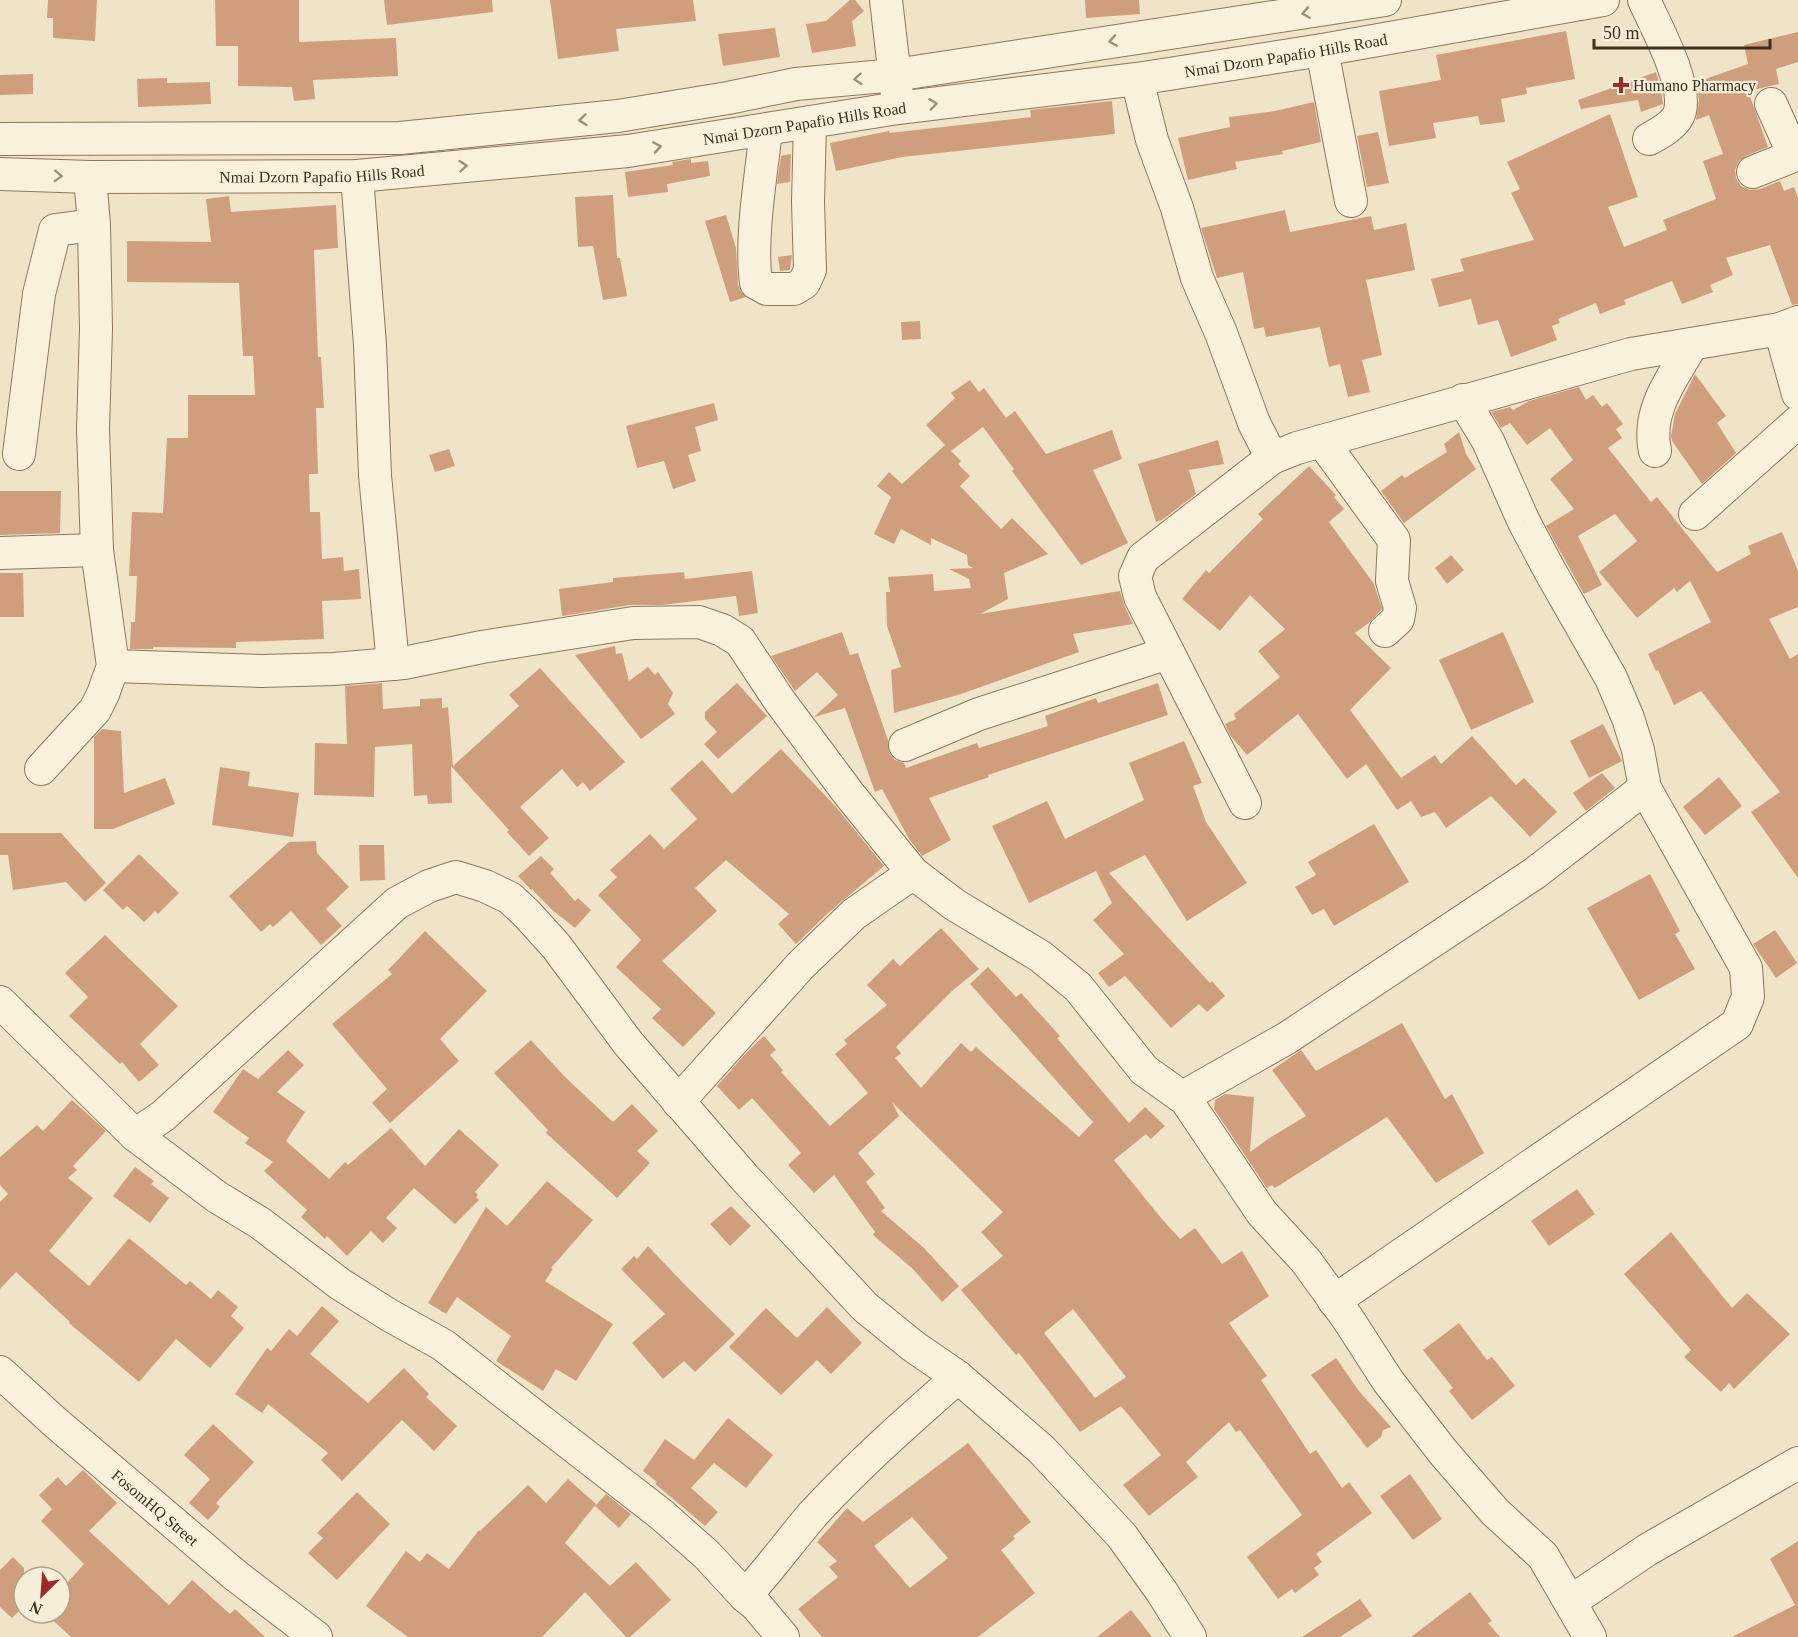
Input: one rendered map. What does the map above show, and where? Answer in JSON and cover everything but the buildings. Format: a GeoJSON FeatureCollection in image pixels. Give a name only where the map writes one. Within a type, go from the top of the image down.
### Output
{"type":"FeatureCollection","features":[{"type":"Feature","properties":{"kind":"street"},"geometry":{"type":"LineString","coordinates":[[886,0],[898,108]]}},
{"type":"Feature","properties":{"kind":"street","name":"Nmai Dzorn Papafio Hills Road"},"geometry":{"type":"LineString","coordinates":[[0,140],[400,138],[618,116],[796,84],[895,75],[1385,0]]}},
{"type":"Feature","properties":{"kind":"street","name":"Nmai Dzorn Papafio Hills Road"},"geometry":{"type":"LineString","coordinates":[[0,174],[90,177],[357,176],[628,151],[898,108],[1137,79],[1322,51],[1603,0]]}},
{"type":"Feature","properties":{"kind":"street"},"geometry":{"type":"LineString","coordinates":[[1644,0],[1676,71],[1680,97],[1680,113],[1666,129],[1649,140]]}},
{"type":"Feature","properties":{"kind":"street"},"geometry":{"type":"LineString","coordinates":[[1322,51],[1351,201]]}},
{"type":"Feature","properties":{"kind":"street"},"geometry":{"type":"LineString","coordinates":[[1137,79],[1152,140],[1177,208],[1197,278],[1221,333],[1254,423],[1272,458]]}},
{"type":"Feature","properties":{"kind":"street"},"geometry":{"type":"LineString","coordinates":[[1753,172],[1796,154],[1771,104]]}},
{"type":"Feature","properties":{"kind":"street"},"geometry":{"type":"LineString","coordinates":[[766,130],[757,208],[754,272],[756,283],[766,289],[794,289],[804,283],[810,270],[808,201],[810,122]]}},
{"type":"Feature","properties":{"kind":"street"},"geometry":{"type":"LineString","coordinates":[[357,176],[370,345],[375,475],[393,663]]}},
{"type":"Feature","properties":{"kind":"street"},"geometry":{"type":"LineString","coordinates":[[41,769],[94,710],[103,694],[113,666],[97,550],[93,429],[96,329],[94,225],[90,177]]}},
{"type":"Feature","properties":{"kind":"street"},"geometry":{"type":"LineString","coordinates":[[757,208],[808,201]]}},
{"type":"Feature","properties":{"kind":"street"},"geometry":{"type":"LineString","coordinates":[[20,454],[39,294],[55,230],[94,225]]}},
{"type":"Feature","properties":{"kind":"street"},"geometry":{"type":"LineString","coordinates":[[1245,803],[1140,597],[1135,576],[1143,558],[1272,458],[1297,448],[1631,354],[1789,325],[1798,394]]}},
{"type":"Feature","properties":{"kind":"street"},"geometry":{"type":"LineString","coordinates":[[1654,451],[1651,436],[1653,419],[1658,405],[1692,344]]}},
{"type":"Feature","properties":{"kind":"street"},"geometry":{"type":"LineString","coordinates":[[1334,1301],[1737,1024],[1748,997],[1746,968],[1645,788],[1638,750],[1628,718],[1611,678],[1550,571],[1524,522],[1488,441],[1463,400]]}},
{"type":"Feature","properties":{"kind":"street"},"geometry":{"type":"LineString","coordinates":[[1695,514],[1798,422]]}},
{"type":"Feature","properties":{"kind":"street"},"geometry":{"type":"LineString","coordinates":[[1322,441],[1394,540],[1392,581],[1400,609],[1398,619],[1385,631]]}},
{"type":"Feature","properties":{"kind":"street"},"geometry":{"type":"LineString","coordinates":[[0,553],[97,550]]}},
{"type":"Feature","properties":{"kind":"street"},"geometry":{"type":"LineString","coordinates":[[113,666],[261,671],[334,669],[393,663],[633,622],[699,622],[722,630],[740,641],[779,700],[849,794],[913,873],[955,905],[1048,962],[1078,987],[1144,1070],[1184,1097],[1262,1213],[1306,1261],[1388,1381],[1443,1452],[1495,1512],[1543,1556],[1590,1637]]}},
{"type":"Feature","properties":{"kind":"street"},"geometry":{"type":"LineString","coordinates":[[905,745],[979,714],[1168,653]]}},
{"type":"Feature","properties":{"kind":"street"},"geometry":{"type":"LineString","coordinates":[[1184,1097],[1287,1038],[1526,879],[1645,788]]}},
{"type":"Feature","properties":{"kind":"street"},"geometry":{"type":"LineString","coordinates":[[678,1102],[801,965],[854,914],[913,873]]}},
{"type":"Feature","properties":{"kind":"street"},"geometry":{"type":"LineString","coordinates":[[135,1135],[163,1116],[397,903],[429,886],[456,877],[485,886],[510,898],[556,946],[628,1043],[678,1102],[865,1307],[913,1346],[958,1377],[1042,1449],[1122,1536],[1162,1592],[1190,1637]]}},
{"type":"Feature","properties":{"kind":"street"},"geometry":{"type":"LineString","coordinates":[[0,1002],[135,1135],[218,1197],[260,1223],[340,1284],[443,1345],[662,1515],[707,1555],[756,1605],[783,1637]]}},
{"type":"Feature","properties":{"kind":"street","name":"FosomHQ Street"},"geometry":{"type":"LineString","coordinates":[[0,1372],[56,1423],[235,1575],[316,1637]]}},
{"type":"Feature","properties":{"kind":"street"},"geometry":{"type":"LineString","coordinates":[[745,1596],[772,1567],[812,1515],[866,1459],[958,1377]]}},
{"type":"Feature","properties":{"kind":"street"},"geometry":{"type":"LineString","coordinates":[[1570,1602],[1647,1550],[1798,1463]]}},
{"type":"Feature","properties":{"kind":"place","name":"Humano Pharmacy"},"geometry":{"type":"Point","coordinates":[1621,85]}}]}
